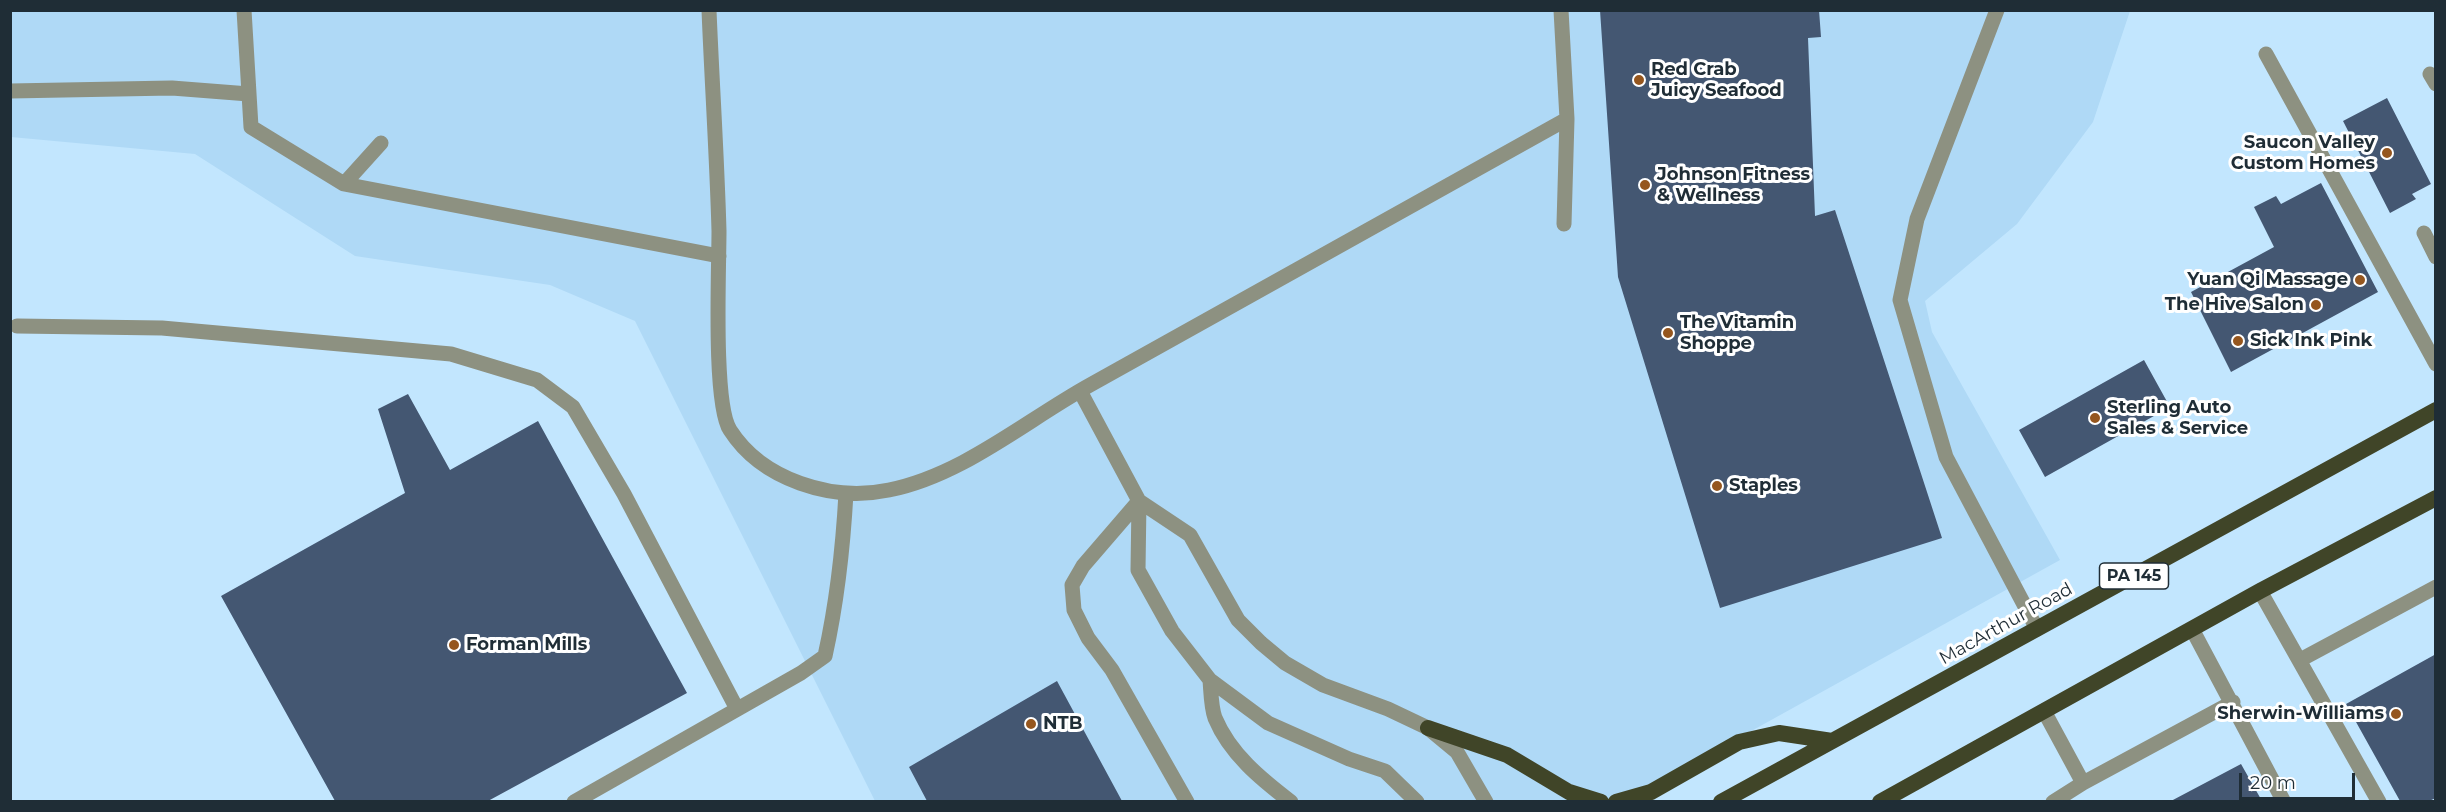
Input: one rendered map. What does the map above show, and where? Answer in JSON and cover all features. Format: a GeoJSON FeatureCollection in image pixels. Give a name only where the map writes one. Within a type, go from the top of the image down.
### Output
{"type":"FeatureCollection","features":[{"type":"Feature","properties":{"kind":"highway","name":"MacArthur Road"},"geometry":{"type":"LineString","coordinates":[[1721,801],[2436,410]]}},
{"type":"Feature","properties":{"kind":"highway"},"geometry":{"type":"LineString","coordinates":[[1880,801],[2259,591],[2436,498]]}},
{"type":"Feature","properties":{"kind":"highway"},"geometry":{"type":"LineString","coordinates":[[1428,728],[1508,755],[1569,792],[1602,801]]}},
{"type":"Feature","properties":{"kind":"highway"},"geometry":{"type":"LineString","coordinates":[[1616,801],[1651,792],[1739,742],[1779,733],[1832,741]]}},
{"type":"Feature","properties":{"kind":"lane"},"geometry":{"type":"LineString","coordinates":[[244,10],[250,127],[344,184],[719,256]]}},
{"type":"Feature","properties":{"kind":"lane"},"geometry":{"type":"LineString","coordinates":[[709,10],[719,256],[720,397],[728,428],[752,456],[790,479],[820,490],[846,493],[887,490],[927,479],[968,459],[1080,391],[1567,119]]}},
{"type":"Feature","properties":{"kind":"lane"},"geometry":{"type":"LineString","coordinates":[[1561,10],[1567,119],[1564,224]]}},
{"type":"Feature","properties":{"kind":"lane"},"geometry":{"type":"LineString","coordinates":[[1997,10],[1917,219],[1900,300],[1946,457],[2037,629]]}},
{"type":"Feature","properties":{"kind":"lane"},"geometry":{"type":"LineString","coordinates":[[2266,54],[2436,364]]}},
{"type":"Feature","properties":{"kind":"lane"},"geometry":{"type":"LineString","coordinates":[[10,91],[172,88],[249,94]]}},
{"type":"Feature","properties":{"kind":"lane"},"geometry":{"type":"LineString","coordinates":[[344,184],[381,143]]}},
{"type":"Feature","properties":{"kind":"lane"},"geometry":{"type":"LineString","coordinates":[[2424,233],[2436,256]]}},
{"type":"Feature","properties":{"kind":"lane"},"geometry":{"type":"LineString","coordinates":[[17,326],[162,328],[452,354],[537,380],[573,407],[624,494],[737,708]]}},
{"type":"Feature","properties":{"kind":"lane"},"geometry":{"type":"LineString","coordinates":[[1080,391],[1139,501],[1190,536],[1238,620],[1261,644],[1285,663],[1323,685],[1388,709],[1428,728],[1457,753],[1485,801]]}},
{"type":"Feature","properties":{"kind":"lane"},"geometry":{"type":"LineString","coordinates":[[574,801],[801,673],[825,656],[834,615],[846,493]]}},
{"type":"Feature","properties":{"kind":"lane"},"geometry":{"type":"LineString","coordinates":[[1139,501],[1138,570],[1172,631],[1210,680],[1268,723],[1349,759],[1385,771],[1417,801]]}},
{"type":"Feature","properties":{"kind":"lane"},"geometry":{"type":"LineString","coordinates":[[1139,501],[1083,566],[1072,585],[1074,610],[1088,638],[1112,670],[1187,801]]}},
{"type":"Feature","properties":{"kind":"lane"},"geometry":{"type":"LineString","coordinates":[[2300,660],[2436,587]]}},
{"type":"Feature","properties":{"kind":"lane"},"geometry":{"type":"LineString","coordinates":[[2259,591],[2379,801]]}},
{"type":"Feature","properties":{"kind":"lane"},"geometry":{"type":"LineString","coordinates":[[2192,628],[2284,801]]}},
{"type":"Feature","properties":{"kind":"lane"},"geometry":{"type":"LineString","coordinates":[[1210,680],[1214,716],[1230,745],[1259,778],[1291,801]]}},
{"type":"Feature","properties":{"kind":"lane"},"geometry":{"type":"LineString","coordinates":[[2053,801],[2233,702]]}},
{"type":"Feature","properties":{"kind":"lane"},"geometry":{"type":"LineString","coordinates":[[2044,711],[2083,783]]}},
{"type":"Feature","properties":{"kind":"shaded area"},"geometry":{"type":"Polygon","coordinates":[[[10,11],[2130,11],[2093,122],[2017,224],[1925,301],[1932,332],[2060,560],[1625,801],[875,801],[635,321],[550,285],[355,256],[195,154],[11,137],[10,11]]]}},
{"type":"Feature","properties":{"kind":"building"},"geometry":{"type":"Polygon","coordinates":[[[1600,10],[1819,10],[1821,37],[1808,38],[1815,216],[1835,210],[1942,538],[1720,608],[1618,277],[1600,10]]]}},
{"type":"Feature","properties":{"kind":"building","name":"Saucon Valley Custom Homes"},"geometry":{"type":"Polygon","coordinates":[[[2387,98],[2431,184],[2412,194],[2416,199],[2390,213],[2343,121],[2387,98]]]}},
{"type":"Feature","properties":{"kind":"building"},"geometry":{"type":"Polygon","coordinates":[[[2321,183],[2378,292],[2231,372],[2191,292],[2274,247],[2254,207],[2276,196],[2281,204],[2321,183]]]}},
{"type":"Feature","properties":{"kind":"building","name":"Sterling Auto Sales & Service"},"geometry":{"type":"Polygon","coordinates":[[[2144,360],[2170,407],[2045,477],[2019,430],[2144,360]]]}},
{"type":"Feature","properties":{"kind":"building","name":"Forman Mills"},"geometry":{"type":"Polygon","coordinates":[[[408,394],[450,470],[538,421],[687,693],[488,801],[335,801],[221,596],[405,493],[378,409],[408,394]]]}},
{"type":"Feature","properties":{"kind":"building"},"geometry":{"type":"Polygon","coordinates":[[[2436,654],[2436,798],[2429,801],[2400,801],[2346,704],[2436,654]]]}},
{"type":"Feature","properties":{"kind":"building","name":"NTB"},"geometry":{"type":"Polygon","coordinates":[[[1057,681],[1122,801],[927,801],[909,767],[1057,681]]]}},
{"type":"Feature","properties":{"kind":"building"},"geometry":{"type":"Polygon","coordinates":[[[2241,764],[2262,801],[2171,801],[2241,764]]]}},
{"type":"Feature","properties":{"kind":"place","name":"Red Crab Juicy Seafood"},"geometry":{"type":"Point","coordinates":[1639,80]}},
{"type":"Feature","properties":{"kind":"place","name":"Saucon Valley Custom Homes"},"geometry":{"type":"Point","coordinates":[2387,153]}},
{"type":"Feature","properties":{"kind":"place","name":"Johnson Fitness & Wellness"},"geometry":{"type":"Point","coordinates":[1645,185]}},
{"type":"Feature","properties":{"kind":"place","name":"Yuan Qi Massage"},"geometry":{"type":"Point","coordinates":[2360,280]}},
{"type":"Feature","properties":{"kind":"place","name":"The Hive Salon"},"geometry":{"type":"Point","coordinates":[2316,305]}},
{"type":"Feature","properties":{"kind":"place","name":"The Vitamin Shoppe"},"geometry":{"type":"Point","coordinates":[1668,333]}},
{"type":"Feature","properties":{"kind":"place","name":"Sick Ink Pink"},"geometry":{"type":"Point","coordinates":[2238,341]}},
{"type":"Feature","properties":{"kind":"place","name":"Sterling Auto Sales & Service"},"geometry":{"type":"Point","coordinates":[2095,418]}},
{"type":"Feature","properties":{"kind":"place","name":"Staples"},"geometry":{"type":"Point","coordinates":[1717,486]}},
{"type":"Feature","properties":{"kind":"place","name":"Forman Mills"},"geometry":{"type":"Point","coordinates":[454,645]}},
{"type":"Feature","properties":{"kind":"place","name":"Sherwin-Williams"},"geometry":{"type":"Point","coordinates":[2396,714]}},
{"type":"Feature","properties":{"kind":"place","name":"NTB"},"geometry":{"type":"Point","coordinates":[1031,724]}}]}
